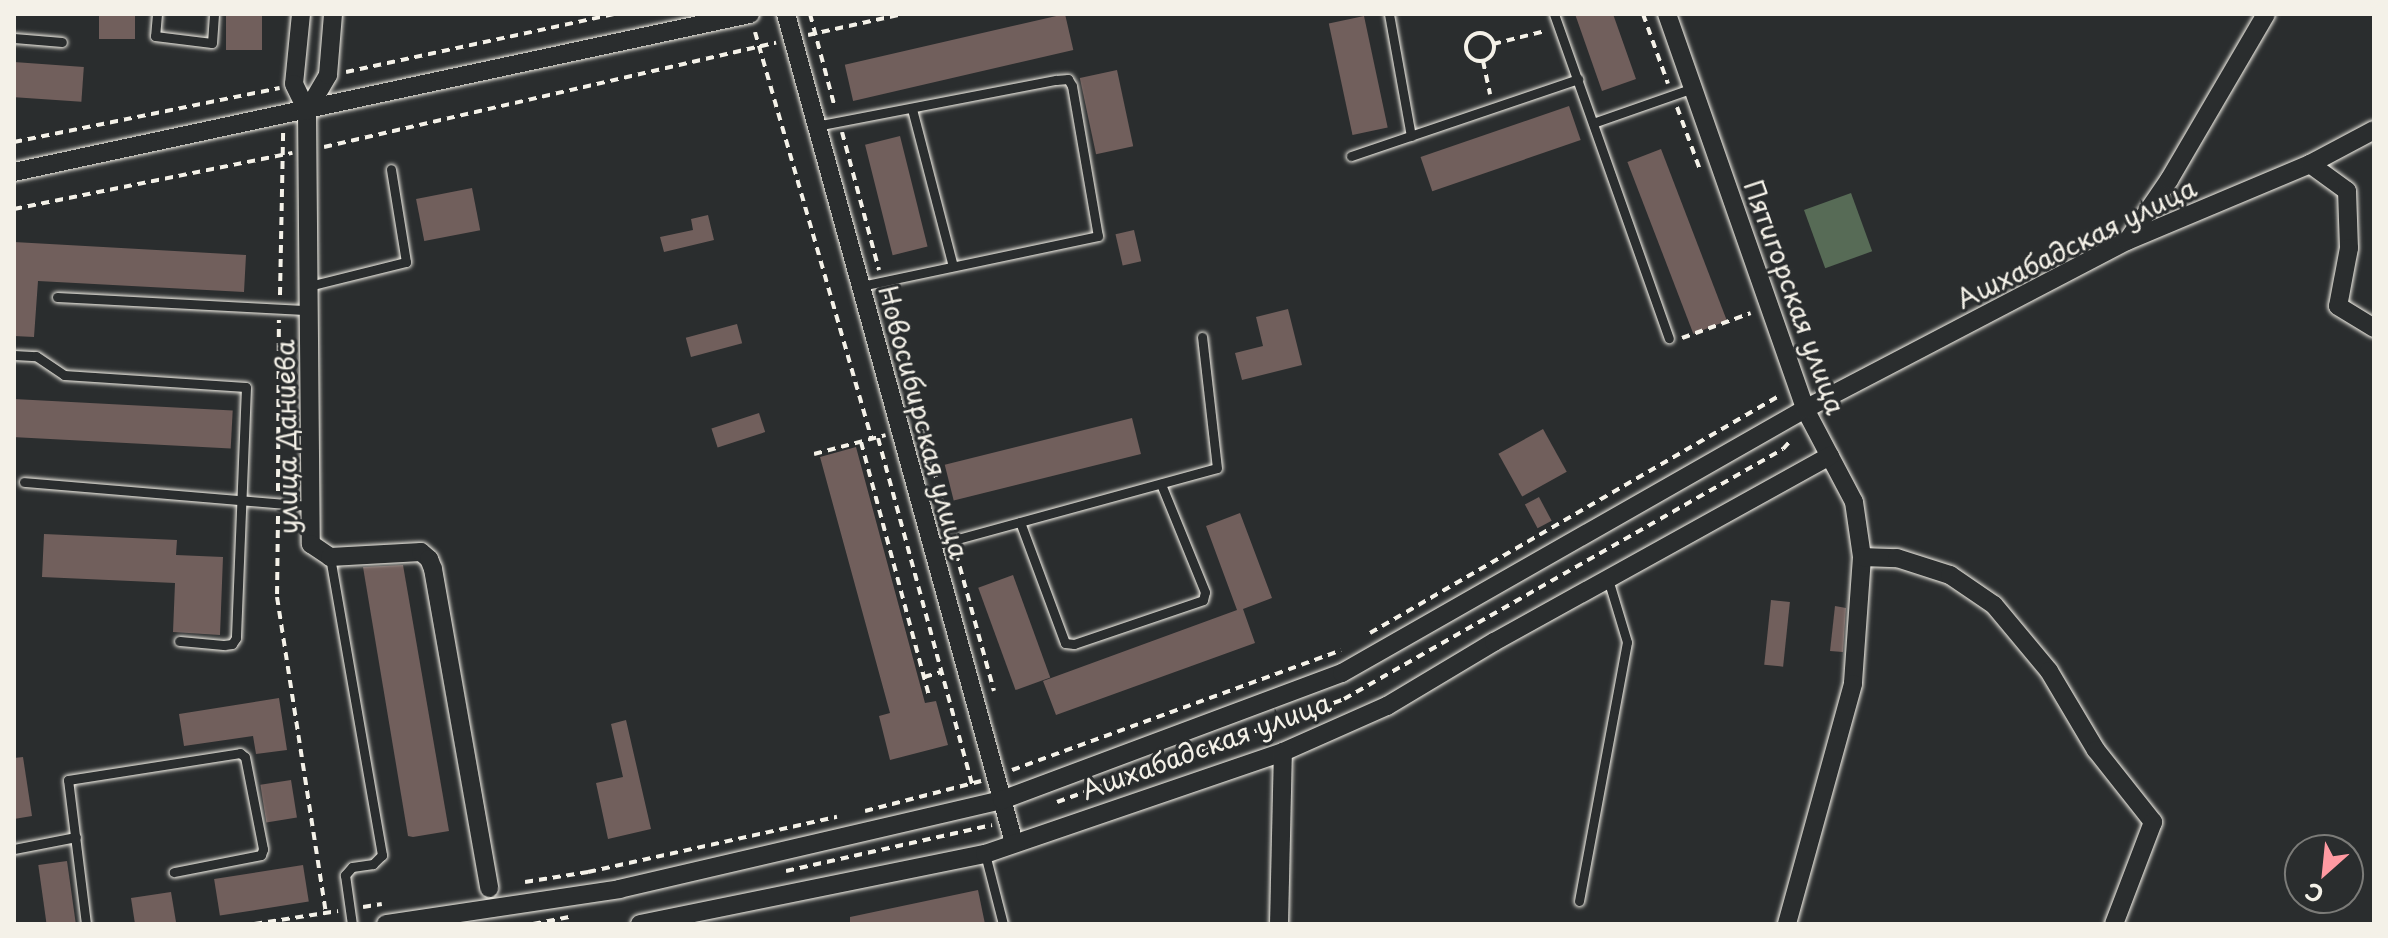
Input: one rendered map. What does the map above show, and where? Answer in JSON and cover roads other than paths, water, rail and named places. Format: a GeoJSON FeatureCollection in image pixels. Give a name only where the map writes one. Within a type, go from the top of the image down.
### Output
{"type":"FeatureCollection","features":[{"type":"Feature","properties":{"kind":"street","name":"улица Даниева"},"geometry":{"type":"LineString","coordinates":[[301,14],[294,84],[307,111],[311,544],[330,557],[421,552],[433,569],[489,888]]}},
{"type":"Feature","properties":{"kind":"street"},"geometry":{"type":"LineString","coordinates":[[307,111],[328,75],[333,14]]}},
{"type":"Feature","properties":{"kind":"street"},"geometry":{"type":"LineString","coordinates":[[14,172],[750,14]]}},
{"type":"Feature","properties":{"kind":"street","name":"Новосибирская улица"},"geometry":{"type":"LineString","coordinates":[[786,14],[1014,843]]}},
{"type":"Feature","properties":{"kind":"street","name":"Пятигорская улица"},"geometry":{"type":"LineString","coordinates":[[1667,14],[1805,409],[1854,502],[1862,557],[1853,684],[1787,924]]}},
{"type":"Feature","properties":{"kind":"street"},"geometry":{"type":"LineString","coordinates":[[2127,241],[2169,180],[2266,14]]}},
{"type":"Feature","properties":{"kind":"street","name":"Ашхабадская улица"},"geometry":{"type":"LineString","coordinates":[[386,924],[619,889],[1002,800],[1342,673],[1805,409],[2127,241],[2310,164],[2374,130]]}},
{"type":"Feature","properties":{"kind":"street"},"geometry":{"type":"LineString","coordinates":[[2310,164],[2347,191],[2349,248],[2338,306],[2374,328]]}},
{"type":"Feature","properties":{"kind":"street","name":"Ашхабадская улица"},"geometry":{"type":"LineString","coordinates":[[640,924],[985,854],[1283,752],[1387,706],[1830,456]]}},
{"type":"Feature","properties":{"kind":"street"},"geometry":{"type":"LineString","coordinates":[[1862,557],[1897,558],[1950,575],[1994,605],[2049,671],[2096,750],[2153,822],[2114,924]]}},
{"type":"Feature","properties":{"kind":"street"},"geometry":{"type":"LineString","coordinates":[[1279,924],[1283,752]]}},
{"type":"Feature","properties":{"kind":"lane"},"geometry":{"type":"LineString","coordinates":[[157,14],[155,36],[212,43],[214,14]]}},
{"type":"Feature","properties":{"kind":"lane"},"geometry":{"type":"LineString","coordinates":[[1389,14],[1411,136]]}},
{"type":"Feature","properties":{"kind":"lane"},"geometry":{"type":"LineString","coordinates":[[1554,14],[1669,338]]}},
{"type":"Feature","properties":{"kind":"lane"},"geometry":{"type":"LineString","coordinates":[[14,38],[62,42]]}},
{"type":"Feature","properties":{"kind":"lane"},"geometry":{"type":"LineString","coordinates":[[816,126],[1056,80],[1068,79],[1072,86],[1098,236],[860,286]]}},
{"type":"Feature","properties":{"kind":"lane"},"geometry":{"type":"LineString","coordinates":[[1351,156],[1578,79]]}},
{"type":"Feature","properties":{"kind":"lane"},"geometry":{"type":"LineString","coordinates":[[1593,123],[1693,88]]}},
{"type":"Feature","properties":{"kind":"lane"},"geometry":{"type":"LineString","coordinates":[[912,109],[953,266]]}},
{"type":"Feature","properties":{"kind":"lane"},"geometry":{"type":"LineString","coordinates":[[309,286],[406,262],[391,169]]}},
{"type":"Feature","properties":{"kind":"lane"},"geometry":{"type":"LineString","coordinates":[[57,297],[309,310]]}},
{"type":"Feature","properties":{"kind":"lane"},"geometry":{"type":"LineString","coordinates":[[932,546],[1217,468],[1202,337]]}},
{"type":"Feature","properties":{"kind":"lane"},"geometry":{"type":"LineString","coordinates":[[14,355],[36,356],[64,375],[246,387],[236,638],[232,644],[224,645],[179,641]]}},
{"type":"Feature","properties":{"kind":"lane"},"geometry":{"type":"LineString","coordinates":[[24,482],[311,506]]}},
{"type":"Feature","properties":{"kind":"lane"},"geometry":{"type":"LineString","coordinates":[[1020,522],[1065,643],[1074,644],[1203,600],[1205,592],[1161,484]]}},
{"type":"Feature","properties":{"kind":"lane"},"geometry":{"type":"LineString","coordinates":[[330,557],[382,855],[373,864],[352,867],[345,875],[352,924]]}},
{"type":"Feature","properties":{"kind":"lane"},"geometry":{"type":"LineString","coordinates":[[1579,901],[1627,642],[1608,579]]}},
{"type":"Feature","properties":{"kind":"lane"},"geometry":{"type":"LineString","coordinates":[[86,924],[68,780],[240,753],[245,757],[263,849],[261,855],[174,872]]}},
{"type":"Feature","properties":{"kind":"lane"},"geometry":{"type":"LineString","coordinates":[[14,849],[76,837]]}},
{"type":"Feature","properties":{"kind":"lane"},"geometry":{"type":"LineString","coordinates":[[985,854],[1003,924]]}}]}
